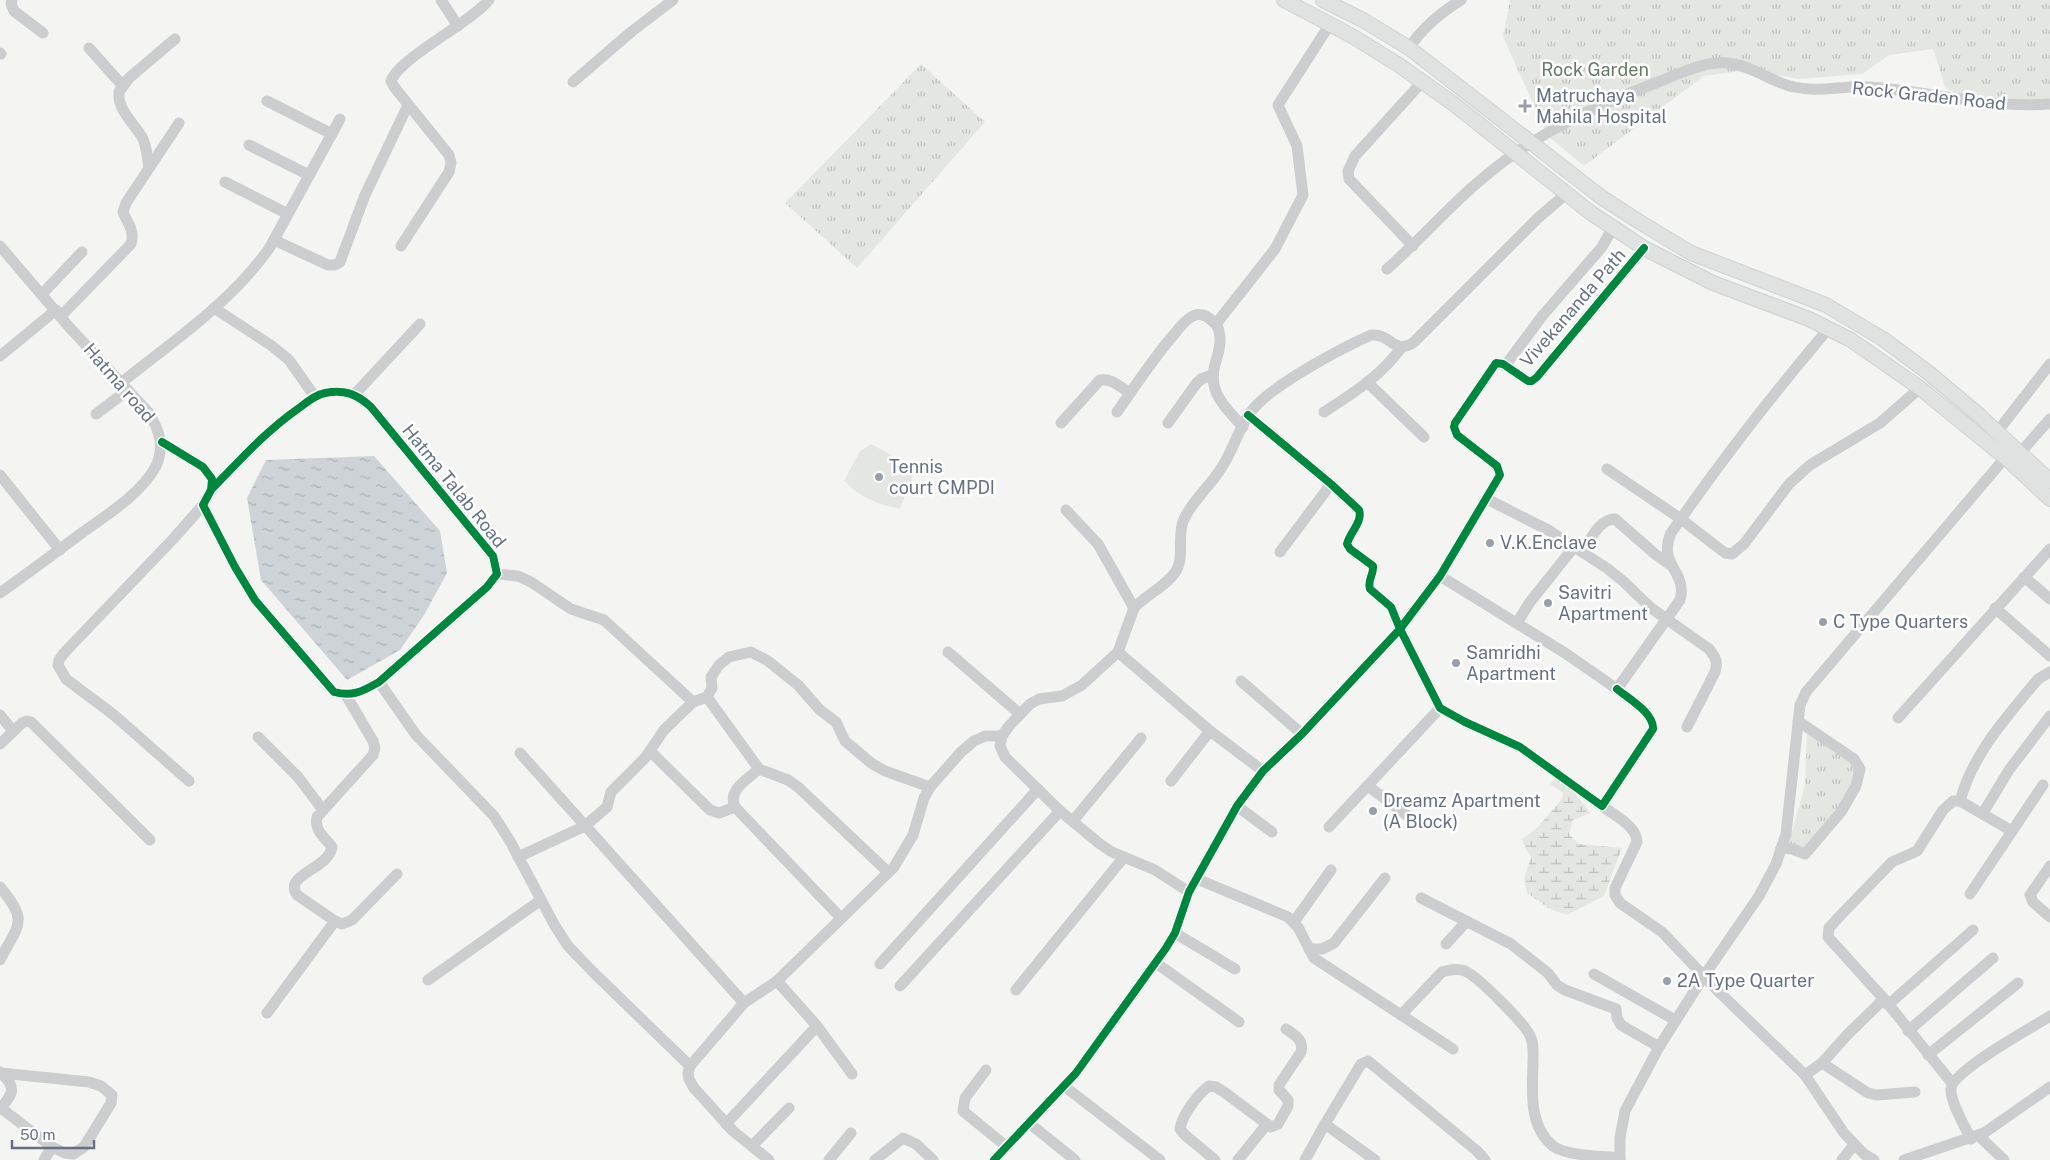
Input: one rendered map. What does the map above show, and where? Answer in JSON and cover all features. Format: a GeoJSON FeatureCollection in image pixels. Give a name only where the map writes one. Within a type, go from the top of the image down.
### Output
{"type":"FeatureCollection","features":[{"type":"Feature","properties":{"kind":"main road"},"geometry":{"type":"LineString","coordinates":[[1284,0],[1383,55],[1422,82],[1517,153],[1612,229],[1644,248],[1713,283],[1829,328],[1851,340],[2050,481]]}},
{"type":"Feature","properties":{"kind":"main road"},"geometry":{"type":"LineString","coordinates":[[1323,0],[1363,20],[1409,48],[1601,197],[1691,253],[1826,305],[1855,321],[1930,374],[1997,432],[2050,499]]}},
{"type":"Feature","properties":{"kind":"street"},"geometry":{"type":"LineString","coordinates":[[12,0],[11,4],[14,11],[43,32]]}},
{"type":"Feature","properties":{"kind":"street"},"geometry":{"type":"LineString","coordinates":[[441,0],[458,26]]}},
{"type":"Feature","properties":{"kind":"street"},"geometry":{"type":"LineString","coordinates":[[401,246],[449,172],[451,163],[449,155],[408,105],[391,80],[394,74],[489,0]]}},
{"type":"Feature","properties":{"kind":"street"},"geometry":{"type":"LineString","coordinates":[[573,82],[673,0]]}},
{"type":"Feature","properties":{"kind":"street"},"geometry":{"type":"LineString","coordinates":[[1409,48],[1419,33],[1435,17],[1461,0]]}},
{"type":"Feature","properties":{"kind":"street"},"geometry":{"type":"LineString","coordinates":[[1216,324],[1275,250],[1303,195],[1297,146],[1278,105],[1330,24]]}},
{"type":"Feature","properties":{"kind":"street"},"geometry":{"type":"LineString","coordinates":[[148,167],[142,137],[120,105],[119,92],[122,85],[176,40]]}},
{"type":"Feature","properties":{"kind":"street"},"geometry":{"type":"LineString","coordinates":[[89,48],[122,85]]}},
{"type":"Feature","properties":{"kind":"street","name":"Rock Graden Road"},"geometry":{"type":"LineString","coordinates":[[1387,269],[1482,178],[1530,143],[1557,126],[1637,90],[1701,66],[1726,63],[1749,68],[1770,79],[1793,87],[1807,89],[1868,86],[1976,101],[2036,106],[2050,104]]}},
{"type":"Feature","properties":{"kind":"street"},"geometry":{"type":"LineString","coordinates":[[1413,246],[1349,179],[1348,171],[1355,156],[1422,82]]}},
{"type":"Feature","properties":{"kind":"street"},"geometry":{"type":"LineString","coordinates":[[267,101],[332,134]]}},
{"type":"Feature","properties":{"kind":"street"},"geometry":{"type":"LineString","coordinates":[[274,240],[328,265],[335,265],[340,262],[365,195],[408,105]]}},
{"type":"Feature","properties":{"kind":"street"},"geometry":{"type":"LineString","coordinates":[[96,414],[247,278],[274,240],[340,119]]}},
{"type":"Feature","properties":{"kind":"street"},"geometry":{"type":"LineString","coordinates":[[0,356],[58,313],[131,244],[133,237],[132,229],[123,212],[130,195],[179,123]]}},
{"type":"Feature","properties":{"kind":"street"},"geometry":{"type":"LineString","coordinates":[[250,145],[309,175]]}},
{"type":"Feature","properties":{"kind":"street"},"geometry":{"type":"LineString","coordinates":[[225,182],[288,214]]}},
{"type":"Feature","properties":{"kind":"street"},"geometry":{"type":"LineString","coordinates":[[1324,412],[1367,382],[1387,365],[1401,348],[1407,347],[1414,342],[1538,218],[1566,194]]}},
{"type":"Feature","properties":{"kind":"street"},"geometry":{"type":"LineString","coordinates":[[1505,366],[1543,315],[1602,247],[1612,229]]}},
{"type":"Feature","properties":{"kind":"street","name":"Hatma road"},"geometry":{"type":"LineString","coordinates":[[0,246],[149,413],[158,428],[162,442],[156,466],[124,503],[0,593]]}},
{"type":"Feature","properties":{"kind":"street","name":"Vivekananda Path"},"geometry":{"type":"LineString","coordinates":[[994,1160],[1064,1086],[1092,1053],[1156,963],[1174,933],[1189,892],[1237,806],[1263,772],[1302,734],[1400,629],[1440,576],[1487,499],[1500,470],[1493,462],[1456,434],[1454,427],[1492,365],[1499,363],[1528,381],[1532,381],[1644,248]]}},
{"type":"Feature","properties":{"kind":"street"},"geometry":{"type":"LineString","coordinates":[[42,294],[82,252]]}},
{"type":"Feature","properties":{"kind":"street"},"geometry":{"type":"LineString","coordinates":[[214,308],[272,346],[289,360],[315,396]]}},
{"type":"Feature","properties":{"kind":"street"},"geometry":{"type":"LineString","coordinates":[[1116,412],[1158,353],[1187,320],[1195,314],[1202,314],[1209,317],[1219,330],[1220,340],[1212,375],[1212,385],[1217,395],[1243,427]]}},
{"type":"Feature","properties":{"kind":"street"},"geometry":{"type":"LineString","coordinates":[[189,781],[114,715],[66,679],[58,665],[59,660],[64,652],[174,538],[203,505],[212,490],[267,432],[315,396],[338,391],[354,394],[420,324]]}},
{"type":"Feature","properties":{"kind":"street"},"geometry":{"type":"LineString","coordinates":[[1617,689],[1680,600],[1682,584],[1666,551],[1666,544],[1681,519],[1781,385],[1829,328]]}},
{"type":"Feature","properties":{"kind":"street"},"geometry":{"type":"LineString","coordinates":[[1189,892],[1155,870],[1100,844],[1060,810],[1005,757],[1000,746],[1002,736],[1030,704],[1039,699],[1062,696],[1071,692],[1082,685],[1118,652],[1134,608],[1167,581],[1180,564],[1180,532],[1183,520],[1189,509],[1220,471],[1248,415],[1271,392],[1371,335],[1380,334],[1401,348]]}},
{"type":"Feature","properties":{"kind":"street"},"geometry":{"type":"LineString","coordinates":[[1997,432],[2050,364]]}},
{"type":"Feature","properties":{"kind":"street"},"geometry":{"type":"LineString","coordinates":[[1168,423],[1196,384],[1201,379],[1212,375]]}},
{"type":"Feature","properties":{"kind":"street"},"geometry":{"type":"LineString","coordinates":[[1061,423],[1100,380],[1113,382],[1130,393]]}},
{"type":"Feature","properties":{"kind":"street"},"geometry":{"type":"LineString","coordinates":[[1367,382],[1424,437]]}},
{"type":"Feature","properties":{"kind":"street"},"geometry":{"type":"LineString","coordinates":[[1607,469],[1681,519],[1725,553],[1732,554],[1744,544],[1789,484],[1810,465],[1880,423],[1920,388]]}},
{"type":"Feature","properties":{"kind":"street","name":"Hatma Talab Road"},"geometry":{"type":"LineString","coordinates":[[346,695],[362,691],[379,682],[487,587],[497,574],[493,556],[371,407],[354,394]]}},
{"type":"Feature","properties":{"kind":"street"},"geometry":{"type":"LineString","coordinates":[[1248,415],[1360,510],[1361,516],[1359,521],[1346,544],[1373,566],[1374,571],[1369,580],[1370,589],[1390,607],[1440,708],[1465,722],[1520,747],[1632,829],[1637,835],[1637,842],[1615,888],[1615,895],[1620,903],[1662,932],[1805,1075],[1854,1145],[1874,1160]]}},
{"type":"Feature","properties":{"kind":"street"},"geometry":{"type":"LineString","coordinates":[[1400,1015],[1442,972],[1452,969],[1463,970],[1473,976],[1518,1020],[1532,1039],[1533,1105],[1535,1119],[1546,1139],[1554,1147],[1562,1151],[1620,1159],[1620,1138],[1625,1111],[1675,1020],[1759,896],[1776,864],[1786,834],[1800,705],[1806,692],[2013,453],[2050,419]]}},
{"type":"Feature","properties":{"kind":"street"},"geometry":{"type":"LineString","coordinates":[[162,442],[204,467],[212,479],[212,490]]}},
{"type":"Feature","properties":{"kind":"street"},"geometry":{"type":"LineString","coordinates":[[0,475],[60,550]]}},
{"type":"Feature","properties":{"kind":"street"},"geometry":{"type":"LineString","coordinates":[[1280,552],[1331,484]]}},
{"type":"Feature","properties":{"kind":"street"},"geometry":{"type":"LineString","coordinates":[[1487,499],[1550,531],[1578,550],[1624,582],[1646,603],[1716,657],[1715,672],[1687,727]]}},
{"type":"Feature","properties":{"kind":"street"},"geometry":{"type":"LineString","coordinates":[[203,505],[235,567],[255,600],[325,683],[334,692],[346,695],[376,748],[318,817],[316,825],[332,847],[331,854],[325,861],[299,878],[294,884],[297,896],[342,924],[352,920],[397,874]]}},
{"type":"Feature","properties":{"kind":"street"},"geometry":{"type":"LineString","coordinates":[[1066,510],[1098,544],[1134,608]]}},
{"type":"Feature","properties":{"kind":"street"},"geometry":{"type":"LineString","coordinates":[[1517,623],[1530,602],[1600,527],[1610,519],[1615,520],[1672,566]]}},
{"type":"Feature","properties":{"kind":"street"},"geometry":{"type":"LineString","coordinates":[[1898,718],[2050,548]]}},
{"type":"Feature","properties":{"kind":"street"},"geometry":{"type":"LineString","coordinates":[[497,574],[518,576],[531,582],[571,609],[604,620],[693,702]]}},
{"type":"Feature","properties":{"kind":"street"},"geometry":{"type":"LineString","coordinates":[[1440,576],[1566,653],[1617,689],[1648,715],[1653,722],[1653,729],[1602,806]]}},
{"type":"Feature","properties":{"kind":"street"},"geometry":{"type":"LineString","coordinates":[[2024,576],[2050,599]]}},
{"type":"Feature","properties":{"kind":"street"},"geometry":{"type":"LineString","coordinates":[[1995,608],[2050,656]]}},
{"type":"Feature","properties":{"kind":"street"},"geometry":{"type":"LineString","coordinates":[[518,856],[585,826],[607,807],[611,792],[650,752],[664,730],[693,702],[707,697],[712,688],[711,677],[720,665],[729,656],[751,652],[768,661],[798,685],[820,710],[836,722],[844,741],[871,763],[885,771],[930,787]]}},
{"type":"Feature","properties":{"kind":"street"},"geometry":{"type":"LineString","coordinates":[[948,652],[1020,714]]}},
{"type":"Feature","properties":{"kind":"street"},"geometry":{"type":"LineString","coordinates":[[1118,652],[1210,731],[1263,772]]}},
{"type":"Feature","properties":{"kind":"street"},"geometry":{"type":"LineString","coordinates":[[1960,801],[1972,768],[1986,746],[2038,679],[2050,672]]}},
{"type":"Feature","properties":{"kind":"street"},"geometry":{"type":"LineString","coordinates":[[1241,681],[1302,734]]}},
{"type":"Feature","properties":{"kind":"street"},"geometry":{"type":"LineString","coordinates":[[379,682],[416,735],[494,816],[568,946],[690,1066]]}},
{"type":"Feature","properties":{"kind":"street"},"geometry":{"type":"LineString","coordinates":[[707,697],[759,769],[788,780],[798,786],[888,872]]}},
{"type":"Feature","properties":{"kind":"street"},"geometry":{"type":"LineString","coordinates":[[1329,827],[1440,708]]}},
{"type":"Feature","properties":{"kind":"street"},"geometry":{"type":"LineString","coordinates":[[0,715],[13,731]]}},
{"type":"Feature","properties":{"kind":"street"},"geometry":{"type":"LineString","coordinates":[[1983,813],[2009,770],[2050,716]]}},
{"type":"Feature","properties":{"kind":"street"},"geometry":{"type":"LineString","coordinates":[[1781,848],[1792,849],[1805,854],[1840,812],[1856,786],[1860,769],[1854,759],[1798,721]]}},
{"type":"Feature","properties":{"kind":"street"},"geometry":{"type":"LineString","coordinates":[[0,744],[22,723],[31,722],[150,840]]}},
{"type":"Feature","properties":{"kind":"street"},"geometry":{"type":"LineString","coordinates":[[1171,781],[1210,731]]}},
{"type":"Feature","properties":{"kind":"street"},"geometry":{"type":"LineString","coordinates":[[769,1160],[726,1124],[688,1079],[690,1066],[744,1003],[777,981],[894,866],[913,835],[924,798],[930,787],[961,752],[974,741],[984,736],[1002,736]]}},
{"type":"Feature","properties":{"kind":"street"},"geometry":{"type":"LineString","coordinates":[[258,737],[298,777],[322,810]]}},
{"type":"Feature","properties":{"kind":"street"},"geometry":{"type":"LineString","coordinates":[[1073,821],[1141,738]]}},
{"type":"Feature","properties":{"kind":"street"},"geometry":{"type":"LineString","coordinates":[[650,752],[710,810],[725,812],[735,807]]}},
{"type":"Feature","properties":{"kind":"street"},"geometry":{"type":"LineString","coordinates":[[520,754],[744,1003]]}},
{"type":"Feature","properties":{"kind":"street"},"geometry":{"type":"LineString","coordinates":[[759,769],[738,787],[734,793],[732,801],[735,807],[841,918]]}},
{"type":"Feature","properties":{"kind":"street"},"geometry":{"type":"LineString","coordinates":[[1970,894],[2042,785]]}},
{"type":"Feature","properties":{"kind":"street"},"geometry":{"type":"LineString","coordinates":[[1368,786],[1412,819]]}},
{"type":"Feature","properties":{"kind":"street"},"geometry":{"type":"LineString","coordinates":[[880,964],[1038,789]]}},
{"type":"Feature","properties":{"kind":"street"},"geometry":{"type":"LineString","coordinates":[[1952,1083],[1886,1002],[1831,941],[1827,933],[1838,918],[1892,862],[1917,851],[1948,804],[1953,801],[1960,801],[2012,831]]}},
{"type":"Feature","properties":{"kind":"street"},"geometry":{"type":"LineString","coordinates":[[1237,806],[1272,832]]}},
{"type":"Feature","properties":{"kind":"street"},"geometry":{"type":"LineString","coordinates":[[900,986],[1060,810]]}},
{"type":"Feature","properties":{"kind":"street"},"geometry":{"type":"LineString","coordinates":[[1016,990],[1124,857]]}},
{"type":"Feature","properties":{"kind":"street"},"geometry":{"type":"LineString","coordinates":[[2050,866],[2030,895],[2033,902],[2050,917]]}},
{"type":"Feature","properties":{"kind":"street"},"geometry":{"type":"LineString","coordinates":[[1294,922],[1331,870]]}},
{"type":"Feature","properties":{"kind":"street"},"geometry":{"type":"LineString","coordinates":[[1309,949],[1322,949],[1334,943],[1385,878]]}},
{"type":"Feature","properties":{"kind":"street"},"geometry":{"type":"LineString","coordinates":[[1197,879],[1288,917],[1294,922],[1314,958],[1453,1049]]}},
{"type":"Feature","properties":{"kind":"street"},"geometry":{"type":"LineString","coordinates":[[0,887],[13,903],[19,918],[18,925],[0,960]]}},
{"type":"Feature","properties":{"kind":"street"},"geometry":{"type":"LineString","coordinates":[[1421,898],[1521,951],[1565,990],[1616,1010],[1617,1018],[1621,1024],[1659,1047]]}},
{"type":"Feature","properties":{"kind":"street"},"geometry":{"type":"LineString","coordinates":[[428,980],[541,900]]}},
{"type":"Feature","properties":{"kind":"street"},"geometry":{"type":"LineString","coordinates":[[267,1013],[335,920]]}},
{"type":"Feature","properties":{"kind":"street"},"geometry":{"type":"LineString","coordinates":[[1446,944],[1466,922]]}},
{"type":"Feature","properties":{"kind":"street"},"geometry":{"type":"LineString","coordinates":[[1805,1075],[1822,1063],[1848,1034],[1973,930]]}},
{"type":"Feature","properties":{"kind":"street"},"geometry":{"type":"LineString","coordinates":[[1174,933],[1235,969]]}},
{"type":"Feature","properties":{"kind":"street"},"geometry":{"type":"LineString","coordinates":[[1908,1031],[1993,958]]}},
{"type":"Feature","properties":{"kind":"street"},"geometry":{"type":"LineString","coordinates":[[1156,963],[1239,1022]]}},
{"type":"Feature","properties":{"kind":"street"},"geometry":{"type":"LineString","coordinates":[[1594,974],[1675,1020]]}},
{"type":"Feature","properties":{"kind":"street"},"geometry":{"type":"LineString","coordinates":[[777,981],[817,1026],[852,1074]]}},
{"type":"Feature","properties":{"kind":"street"},"geometry":{"type":"LineString","coordinates":[[1928,1054],[2018,983]]}},
{"type":"Feature","properties":{"kind":"street"},"geometry":{"type":"LineString","coordinates":[[2004,1160],[1975,1138],[1953,1099],[1952,1083],[1958,1076],[1997,1048],[2050,1016]]}},
{"type":"Feature","properties":{"kind":"street"},"geometry":{"type":"LineString","coordinates":[[726,1124],[817,1026]]}},
{"type":"Feature","properties":{"kind":"street"},"geometry":{"type":"LineString","coordinates":[[1215,1160],[1185,1136],[1180,1129],[1181,1122],[1203,1090],[1209,1086],[1224,1092],[1271,1127],[1278,1124],[1288,1106],[1288,1100],[1279,1090],[1280,1086],[1303,1046],[1301,1041],[1286,1029]]}},
{"type":"Feature","properties":{"kind":"street"},"geometry":{"type":"LineString","coordinates":[[1305,1160],[1361,1064],[1368,1061],[1477,1151],[1485,1160]]}},
{"type":"Feature","properties":{"kind":"street"},"geometry":{"type":"LineString","coordinates":[[1822,1063],[1868,1093],[1877,1095],[1915,1092]]}},
{"type":"Feature","properties":{"kind":"street"},"geometry":{"type":"LineString","coordinates":[[986,1070],[965,1098],[963,1111],[1007,1147]]}},
{"type":"Feature","properties":{"kind":"street"},"geometry":{"type":"LineString","coordinates":[[1,1072],[89,1082],[101,1086],[112,1095],[111,1103],[84,1146],[73,1154],[65,1153],[52,1147],[0,1109],[12,1093],[12,1086],[1,1072]]}},
{"type":"Feature","properties":{"kind":"street"},"geometry":{"type":"LineString","coordinates":[[1064,1086],[1160,1160]]}},
{"type":"Feature","properties":{"kind":"street"},"geometry":{"type":"LineString","coordinates":[[1904,1160],[1975,1138],[2007,1119],[2050,1087]]}},
{"type":"Feature","properties":{"kind":"street"},"geometry":{"type":"LineString","coordinates":[[752,1146],[789,1108]]}},
{"type":"Feature","properties":{"kind":"street"},"geometry":{"type":"LineString","coordinates":[[1029,1123],[1075,1160]]}},
{"type":"Feature","properties":{"kind":"street"},"geometry":{"type":"LineString","coordinates":[[1238,1160],[1267,1124]]}},
{"type":"Feature","properties":{"kind":"street"},"geometry":{"type":"LineString","coordinates":[[1325,1124],[1375,1160]]}},
{"type":"Feature","properties":{"kind":"street"},"geometry":{"type":"LineString","coordinates":[[829,1160],[851,1134]]}},
{"type":"Feature","properties":{"kind":"street"},"geometry":{"type":"LineString","coordinates":[[875,1160],[903,1138],[916,1144],[933,1160]]}},
{"type":"Feature","properties":{"kind":"street"},"geometry":{"type":"LineString","coordinates":[[1842,1160],[1854,1145]]}},
{"type":"Feature","properties":{"kind":"street"},"geometry":{"type":"LineString","coordinates":[[44,1160],[52,1147]]}},
{"type":"Feature","properties":{"kind":"green space","name":"Rock Garden"},"geometry":{"type":"Polygon","coordinates":[[[1510,0],[2050,0],[2050,105],[1982,110],[1945,87],[1933,49],[1889,55],[1862,74],[1798,79],[1748,70],[1704,76],[1584,166],[1548,136],[1503,37],[1510,0]]]}},
{"type":"Feature","properties":{"kind":"green space"},"geometry":{"type":"Polygon","coordinates":[[[921,64],[985,122],[857,268],[785,203],[921,64]]]}},
{"type":"Feature","properties":{"kind":"green space","name":"Tennis court CMPDI"},"geometry":{"type":"Polygon","coordinates":[[[871,444],[897,458],[914,472],[900,509],[870,500],[844,481],[860,451],[871,444]]]}},
{"type":"Feature","properties":{"kind":"green space"},"geometry":{"type":"Polygon","coordinates":[[[1807,729],[1854,762],[1854,778],[1837,810],[1803,849],[1789,843],[1805,784],[1807,729]]]}},
{"type":"Feature","properties":{"kind":"green space"},"geometry":{"type":"Polygon","coordinates":[[[1559,774],[1591,813],[1573,820],[1569,834],[1579,844],[1622,848],[1604,896],[1567,915],[1550,909],[1527,893],[1524,879],[1531,857],[1522,839],[1536,829],[1562,799],[1563,793],[1550,784],[1559,774]]]}},
{"type":"Feature","properties":{"kind":"water"},"geometry":{"type":"Polygon","coordinates":[[[374,456],[440,531],[447,573],[424,615],[400,650],[347,680],[261,580],[247,498],[266,460],[374,456]]]}},
{"type":"Feature","properties":{"kind":"cycle path"},"geometry":{"type":"LineString","coordinates":[[1617,689],[1645,712],[1652,723],[1653,729],[1602,806],[1520,747],[1465,722],[1440,708],[1400,629],[1440,576],[1500,475],[1497,466],[1457,435],[1454,427],[1455,423],[1496,363],[1503,364],[1528,381],[1532,381],[1537,377],[1644,248]]}},
{"type":"Feature","properties":{"kind":"cycle path"},"geometry":{"type":"LineString","coordinates":[[162,442],[203,467],[212,479],[211,490],[203,505],[235,567],[255,600],[334,692],[347,694],[358,692],[379,682],[487,587],[497,574],[493,556],[371,407],[361,399],[344,392],[325,393],[308,401],[264,436],[211,490]]}},
{"type":"Feature","properties":{"kind":"cycle path"},"geometry":{"type":"LineString","coordinates":[[994,1160],[1076,1073],[1166,948],[1175,933],[1189,892],[1237,806],[1263,771],[1302,734],[1400,629],[1391,607],[1370,589],[1369,583],[1373,566],[1350,549],[1347,544],[1358,523],[1359,510],[1331,484],[1248,415]]}},
{"type":"Feature","properties":{"kind":"place","name":"Matruchaya Mahila Hospital"},"geometry":{"type":"Point","coordinates":[1525,106]}},
{"type":"Feature","properties":{"kind":"place","name":"Tennis court CMPDI"},"geometry":{"type":"Point","coordinates":[879,477]}},
{"type":"Feature","properties":{"kind":"place","name":"V.K.Enclave"},"geometry":{"type":"Point","coordinates":[1490,543]}},
{"type":"Feature","properties":{"kind":"place","name":"Savitri Apartment"},"geometry":{"type":"Point","coordinates":[1548,603]}},
{"type":"Feature","properties":{"kind":"place","name":"C Type Quarters"},"geometry":{"type":"Point","coordinates":[1823,622]}},
{"type":"Feature","properties":{"kind":"place","name":"Samridhi Apartment"},"geometry":{"type":"Point","coordinates":[1456,663]}},
{"type":"Feature","properties":{"kind":"place","name":"Dreamz Apartment (A Block)"},"geometry":{"type":"Point","coordinates":[1373,811]}},
{"type":"Feature","properties":{"kind":"place","name":"2A Type Quarter"},"geometry":{"type":"Point","coordinates":[1667,981]}}]}
